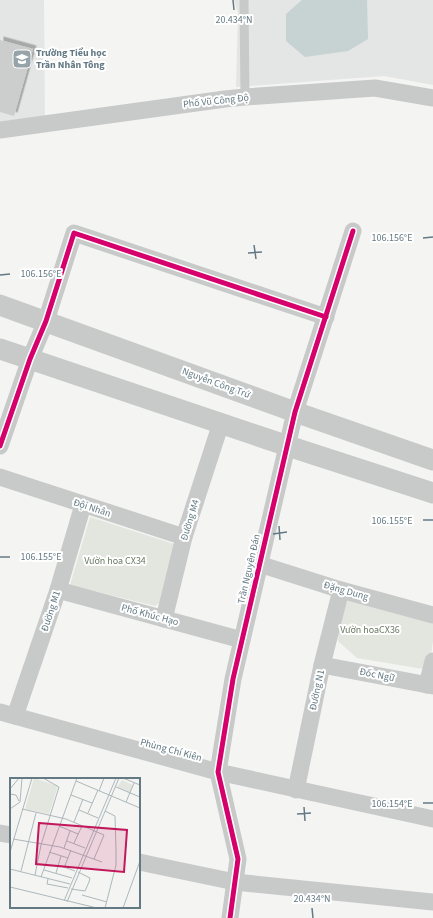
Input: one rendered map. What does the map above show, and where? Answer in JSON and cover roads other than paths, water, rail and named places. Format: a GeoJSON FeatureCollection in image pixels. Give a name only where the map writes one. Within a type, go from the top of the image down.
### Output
{"type":"FeatureCollection","features":[{"type":"Feature","properties":{"kind":"street","name":"Phố Vũ Công Độ"},"geometry":{"type":"LineString","coordinates":[[0,130],[217,100],[375,88],[433,98]]}},
{"type":"Feature","properties":{"kind":"street","name":"Trần Nguyên Đán"},"geometry":{"type":"LineString","coordinates":[[230,918],[238,859],[218,772],[233,679],[295,412],[353,231]]}},
{"type":"Feature","properties":{"kind":"street"},"geometry":{"type":"LineString","coordinates":[[0,446],[30,359],[46,321],[74,233],[326,317]]}},
{"type":"Feature","properties":{"kind":"street","name":"Nguyễn Công Trứ"},"geometry":{"type":"LineString","coordinates":[[0,305],[295,412],[433,460]]}},
{"type":"Feature","properties":{"kind":"street"},"geometry":{"type":"LineString","coordinates":[[0,348],[288,446],[433,493]]}},
{"type":"Feature","properties":{"kind":"street","name":"Đường M4"},"geometry":{"type":"LineString","coordinates":[[164,619],[184,537],[221,423]]}},
{"type":"Feature","properties":{"kind":"street","name":"Đội Nhân"},"geometry":{"type":"LineString","coordinates":[[0,477],[184,537]]}},
{"type":"Feature","properties":{"kind":"street","name":"Đường M1"},"geometry":{"type":"LineString","coordinates":[[8,714],[58,590],[83,505]]}},
{"type":"Feature","properties":{"kind":"street","name":"Đặng Dung"},"geometry":{"type":"LineString","coordinates":[[260,564],[341,590],[433,615]]}},
{"type":"Feature","properties":{"kind":"street","name":"Phố Khúc Hạo"},"geometry":{"type":"LineString","coordinates":[[58,590],[242,640]]}},
{"type":"Feature","properties":{"kind":"street","name":"Đường N1"},"geometry":{"type":"LineString","coordinates":[[296,790],[322,664],[341,590]]}},
{"type":"Feature","properties":{"kind":"street"},"geometry":{"type":"LineString","coordinates":[[430,686],[433,661]]}},
{"type":"Feature","properties":{"kind":"street","name":"Đốc Ngữ"},"geometry":{"type":"LineString","coordinates":[[322,664],[430,686]]}},
{"type":"Feature","properties":{"kind":"street","name":"Phùng Chí Kiên"},"geometry":{"type":"LineString","coordinates":[[8,714],[218,772],[433,819]]}},
{"type":"Feature","properties":{"kind":"street"},"geometry":{"type":"LineString","coordinates":[[0,833],[10,835]]}},
{"type":"Feature","properties":{"kind":"street"},"geometry":{"type":"LineString","coordinates":[[140,862],[235,882],[433,902]]}},
{"type":"Feature","properties":{"kind":"lane"},"geometry":{"type":"LineString","coordinates":[[244,0],[245,98]]}},
{"type":"Feature","properties":{"kind":"place","name":"Trường Tiểu học Trần Nhân Tông"},"geometry":{"type":"Point","coordinates":[22,59]}},
{"type":"Feature","properties":{"kind":"park label","name":"Vườn hoa CX34"},"geometry":{"type":"Point","coordinates":[115,561]}},
{"type":"Feature","properties":{"kind":"park label","name":"Vườn hoaCX36"},"geometry":{"type":"Point","coordinates":[370,630]}}]}
